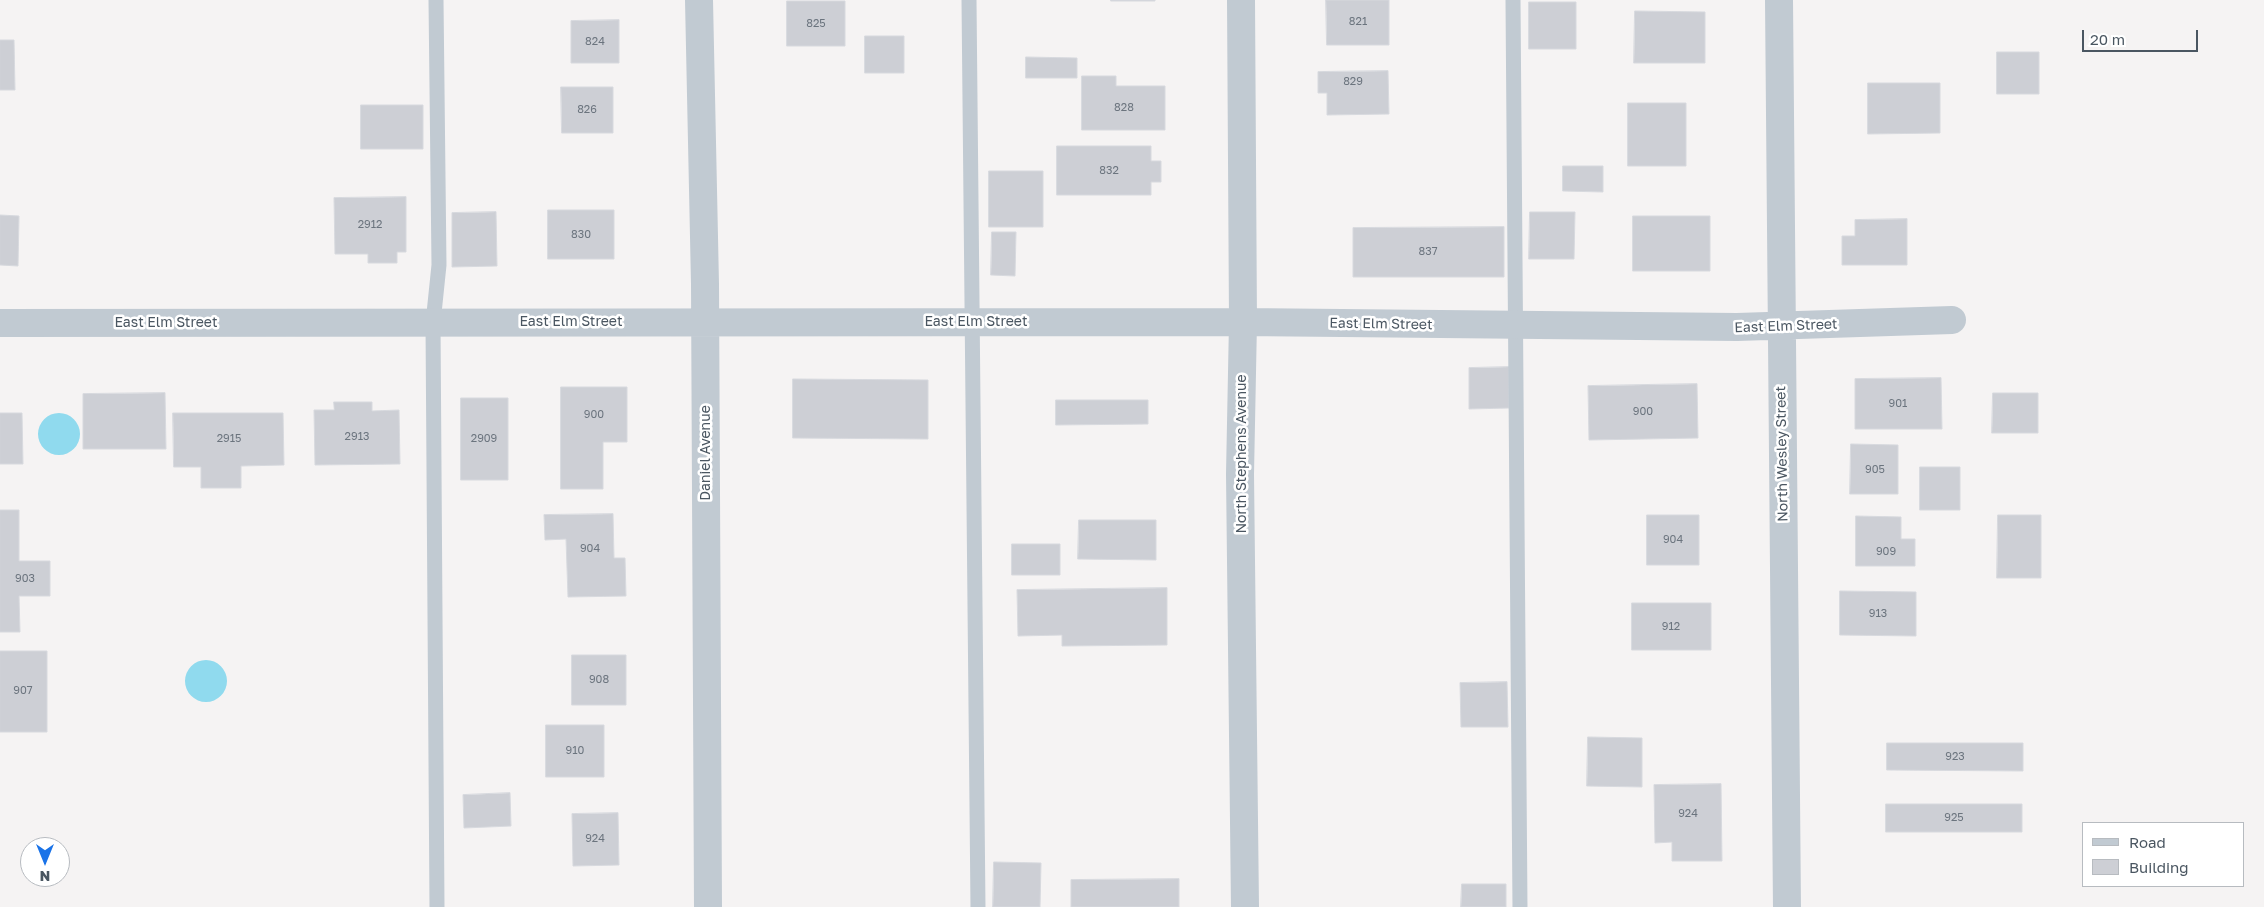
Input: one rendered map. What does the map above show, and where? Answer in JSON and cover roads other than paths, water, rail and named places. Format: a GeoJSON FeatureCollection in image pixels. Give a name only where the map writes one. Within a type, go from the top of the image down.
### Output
{"type":"FeatureCollection","features":[{"type":"Feature","properties":{"kind":"street","name":"Daniel Avenue"},"geometry":{"type":"LineString","coordinates":[[699,0],[705,322],[708,907]]}},
{"type":"Feature","properties":{"kind":"street","name":"North Stephens Avenue"},"geometry":{"type":"LineString","coordinates":[[1240,0],[1243,322],[1240,474],[1245,907]]}},
{"type":"Feature","properties":{"kind":"street","name":"North Wesley Street"},"geometry":{"type":"LineString","coordinates":[[1779,0],[1787,907]]}},
{"type":"Feature","properties":{"kind":"street","name":"East Elm Street"},"geometry":{"type":"LineString","coordinates":[[0,323],[1243,322],[1516,326],[1781,326],[1952,320]]}},
{"type":"Feature","properties":{"kind":"lane"},"geometry":{"type":"LineString","coordinates":[[436,0],[439,265],[433,323],[437,907]]}},
{"type":"Feature","properties":{"kind":"lane"},"geometry":{"type":"LineString","coordinates":[[969,0],[978,907]]}},
{"type":"Feature","properties":{"kind":"lane"},"geometry":{"type":"LineString","coordinates":[[1513,0],[1520,907]]}},
{"type":"Feature","properties":{"kind":"water"},"geometry":{"type":"Polygon","coordinates":[[[59,413],[74,419],[80,434],[74,449],[59,455],[44,449],[38,434],[44,419],[59,413]]]}},
{"type":"Feature","properties":{"kind":"water"},"geometry":{"type":"Polygon","coordinates":[[[206,660],[221,666],[227,681],[221,696],[206,702],[191,696],[185,681],[191,666],[206,660]]]}}]}
